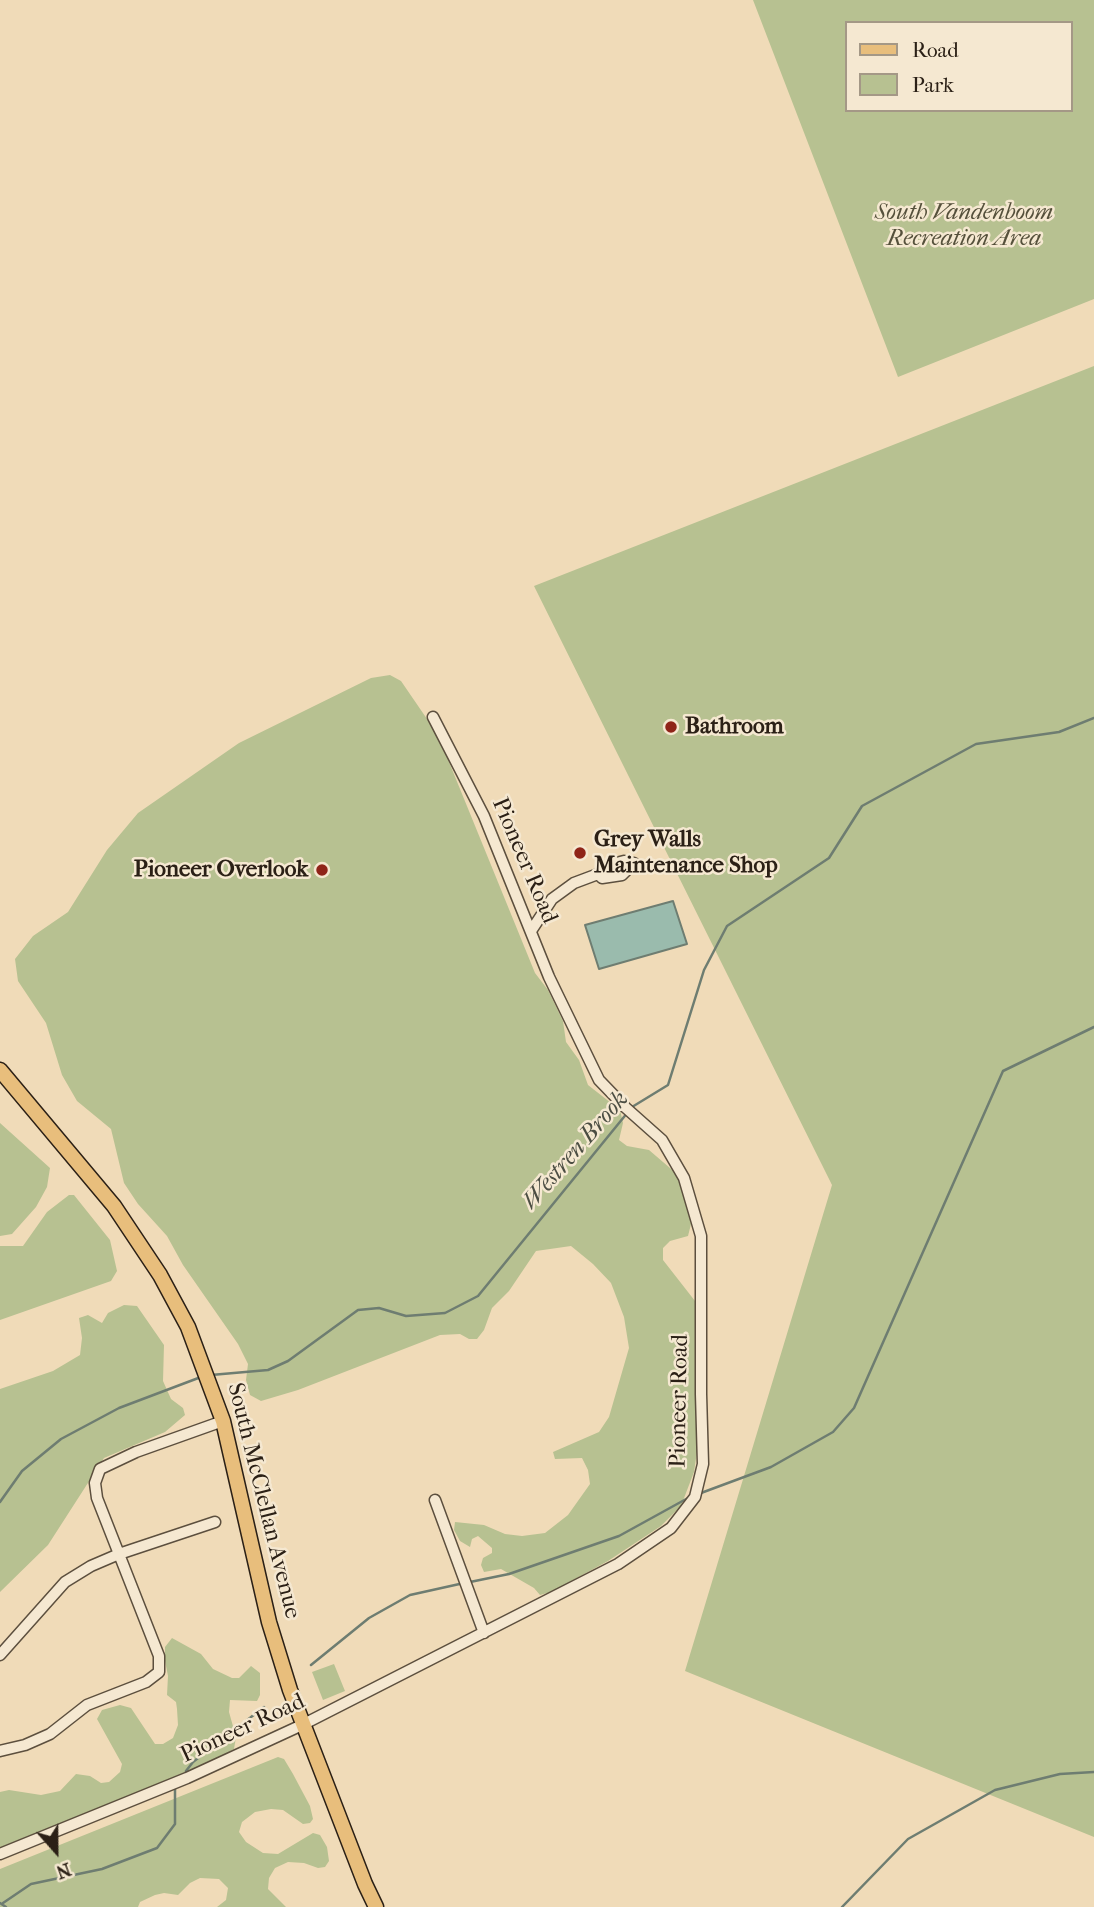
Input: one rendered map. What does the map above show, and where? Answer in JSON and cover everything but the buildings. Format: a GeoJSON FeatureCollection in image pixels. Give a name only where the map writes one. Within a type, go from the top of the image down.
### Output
{"type":"FeatureCollection","features":[{"type":"Feature","properties":{"kind":"main road","name":"South McClellan Avenue"},"geometry":{"type":"LineString","coordinates":[[0,1070],[114,1206],[160,1275],[188,1327],[223,1421],[269,1622],[302,1725],[376,1907]]}},
{"type":"Feature","properties":{"kind":"street","name":"Pioneer Road"},"geometry":{"type":"LineString","coordinates":[[0,1854],[176,1783],[302,1725],[484,1633],[618,1564],[671,1528],[695,1497],[703,1464],[701,1236],[684,1178],[662,1140],[599,1080],[549,977],[484,816],[433,717]]}},
{"type":"Feature","properties":{"kind":"street"},"geometry":{"type":"LineString","coordinates":[[531,931],[552,899],[573,883],[598,874]]}},
{"type":"Feature","properties":{"kind":"street"},"geometry":{"type":"LineString","coordinates":[[0,1751],[25,1745],[50,1734],[87,1705],[146,1682],[159,1672],[159,1656],[97,1498],[95,1483],[100,1469],[136,1452],[223,1421]]}},
{"type":"Feature","properties":{"kind":"street"},"geometry":{"type":"LineString","coordinates":[[435,1500],[484,1633]]}},
{"type":"Feature","properties":{"kind":"street"},"geometry":{"type":"LineString","coordinates":[[0,1655],[65,1581],[119,1554],[215,1522]]}},
{"type":"Feature","properties":{"kind":"green space","name":"South Vandenboom Recreation Area"},"geometry":{"type":"Polygon","coordinates":[[[753,0],[1094,0],[1094,299],[898,377],[753,0]]]}},
{"type":"Feature","properties":{"kind":"green space"},"geometry":{"type":"Polygon","coordinates":[[[1094,366],[1094,1837],[685,1671],[832,1185],[534,586],[1094,366]]]}},
{"type":"Feature","properties":{"kind":"green space"},"geometry":{"type":"Polygon","coordinates":[[[390,675],[401,681],[438,735],[535,973],[548,990],[563,1021],[566,1042],[579,1060],[588,1085],[620,1110],[623,1123],[619,1140],[627,1146],[649,1150],[677,1174],[686,1195],[691,1224],[688,1236],[670,1241],[663,1248],[663,1260],[695,1301],[699,1438],[694,1472],[681,1506],[661,1526],[608,1561],[551,1592],[540,1595],[534,1588],[501,1569],[484,1572],[481,1565],[483,1558],[492,1553],[492,1548],[478,1536],[472,1539],[470,1547],[460,1541],[454,1530],[455,1522],[484,1525],[505,1534],[522,1536],[545,1533],[568,1515],[590,1484],[588,1470],[582,1458],[555,1459],[553,1452],[599,1432],[609,1417],[629,1348],[624,1317],[611,1283],[571,1246],[536,1251],[509,1291],[492,1308],[484,1330],[477,1339],[469,1339],[460,1334],[440,1335],[298,1390],[261,1401],[250,1395],[246,1380],[248,1364],[238,1344],[183,1265],[167,1236],[138,1204],[124,1183],[111,1129],[77,1101],[62,1075],[46,1023],[18,981],[15,959],[33,936],[68,912],[107,850],[138,813],[239,743],[371,678],[390,675]]]}},
{"type":"Feature","properties":{"kind":"green space"},"geometry":{"type":"Polygon","coordinates":[[[0,1123],[50,1168],[47,1187],[36,1207],[12,1234],[0,1236],[0,1123]]]}},
{"type":"Feature","properties":{"kind":"green space"},"geometry":{"type":"Polygon","coordinates":[[[69,1195],[74,1195],[110,1240],[117,1271],[111,1281],[0,1320],[0,1246],[23,1246],[47,1212],[69,1195]]]}},
{"type":"Feature","properties":{"kind":"green space"},"geometry":{"type":"Polygon","coordinates":[[[124,1305],[137,1306],[164,1345],[163,1381],[171,1399],[183,1408],[185,1415],[165,1432],[104,1458],[48,1545],[0,1592],[0,1389],[53,1371],[80,1355],[82,1338],[79,1318],[88,1315],[102,1323],[108,1313],[124,1305]]]}},
{"type":"Feature","properties":{"kind":"green space"},"geometry":{"type":"Polygon","coordinates":[[[172,1638],[201,1654],[213,1669],[232,1678],[239,1678],[251,1666],[260,1673],[260,1695],[257,1701],[230,1700],[229,1712],[236,1737],[234,1749],[200,1768],[0,1850],[0,1792],[9,1790],[41,1795],[60,1791],[76,1774],[90,1776],[101,1783],[109,1782],[120,1772],[122,1764],[97,1719],[102,1710],[120,1705],[131,1708],[155,1744],[163,1744],[173,1738],[178,1725],[177,1709],[176,1702],[167,1695],[168,1676],[165,1661],[165,1647],[172,1638]]]}},
{"type":"Feature","properties":{"kind":"green space"},"geometry":{"type":"Polygon","coordinates":[[[334,1664],[345,1691],[323,1700],[312,1672],[334,1664]]]}},
{"type":"Feature","properties":{"kind":"green space"},"geometry":{"type":"Polygon","coordinates":[[[278,1757],[284,1759],[293,1774],[310,1806],[313,1819],[310,1823],[303,1824],[283,1810],[271,1809],[255,1812],[242,1822],[239,1832],[246,1842],[263,1853],[278,1854],[313,1833],[320,1835],[327,1847],[329,1861],[325,1867],[318,1868],[304,1863],[288,1862],[275,1868],[269,1878],[268,1889],[286,1907],[217,1907],[226,1900],[228,1888],[219,1879],[200,1878],[190,1883],[178,1895],[155,1895],[140,1902],[138,1907],[0,1907],[0,1869],[278,1757]]]}},
{"type":"Feature","properties":{"kind":"shaded area"},"geometry":{"type":"Polygon","coordinates":[[[673,901],[687,944],[599,969],[585,925],[673,901]]]}},
{"type":"Feature","properties":{"kind":"waterway","name":"Westren Brook"},"geometry":{"type":"LineString","coordinates":[[632,1107],[668,1085],[704,970],[727,926],[829,858],[862,806],[976,744],[1059,732],[1094,718]]}},
{"type":"Feature","properties":{"kind":"waterway"},"geometry":{"type":"LineString","coordinates":[[701,1493],[771,1467],[833,1432],[854,1408],[1003,1071],[1094,1027]]}},
{"type":"Feature","properties":{"kind":"waterway","name":"Westren Brook"},"geometry":{"type":"LineString","coordinates":[[211,1375],[268,1370],[288,1361],[358,1310],[379,1308],[406,1316],[445,1313],[478,1296],[628,1112]]}},
{"type":"Feature","properties":{"kind":"waterway","name":"Westren Brook"},"geometry":{"type":"LineString","coordinates":[[0,1502],[22,1471],[61,1439],[119,1408],[201,1377]]}},
{"type":"Feature","properties":{"kind":"waterway"},"geometry":{"type":"LineString","coordinates":[[470,1582],[509,1574],[619,1536],[688,1498]]}},
{"type":"Feature","properties":{"kind":"waterway"},"geometry":{"type":"LineString","coordinates":[[311,1665],[369,1618],[410,1595],[464,1583]]}},
{"type":"Feature","properties":{"kind":"waterway"},"geometry":{"type":"LineString","coordinates":[[186,1771],[193,1762],[264,1707]]}},
{"type":"Feature","properties":{"kind":"waterway"},"geometry":{"type":"LineString","coordinates":[[842,1907],[908,1839],[995,1790],[1060,1774],[1094,1772]]}},
{"type":"Feature","properties":{"kind":"waterway"},"geometry":{"type":"LineString","coordinates":[[3,1903],[31,1884],[102,1869],[157,1848],[175,1824],[175,1788]]}},
{"type":"Feature","properties":{"kind":"waterway"},"geometry":{"type":"LineString","coordinates":[[0,1903],[6,1907]]}},
{"type":"Feature","properties":{"kind":"place","name":"Bathroom"},"geometry":{"type":"Point","coordinates":[671,727]}},
{"type":"Feature","properties":{"kind":"place","name":"Grey Walls Maintenance Shop"},"geometry":{"type":"Point","coordinates":[580,853]}},
{"type":"Feature","properties":{"kind":"place","name":"Pioneer Overlook"},"geometry":{"type":"Point","coordinates":[322,870]}}]}
